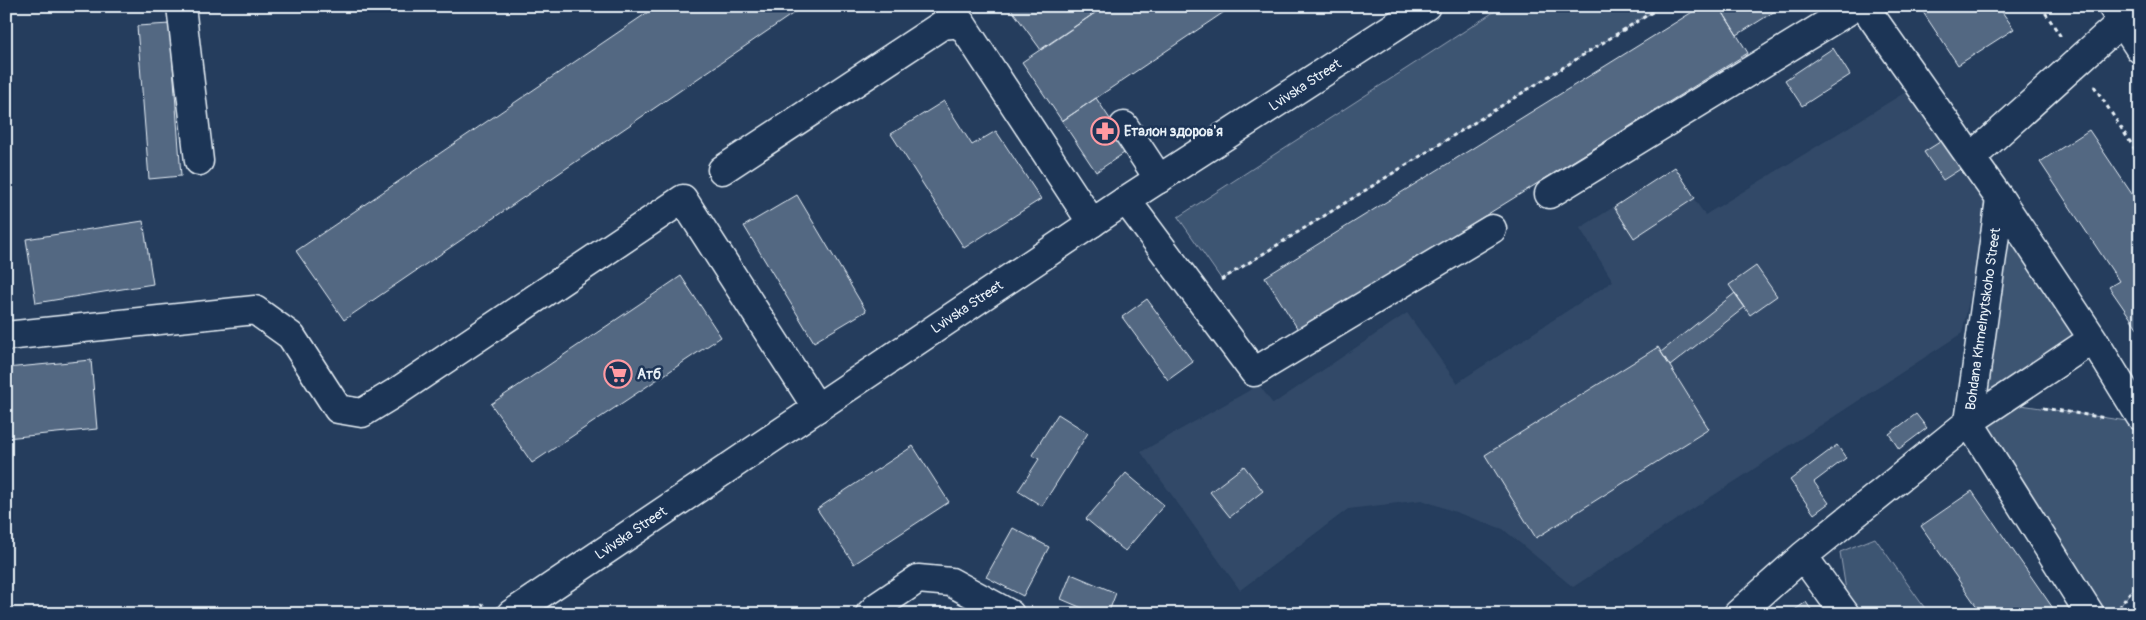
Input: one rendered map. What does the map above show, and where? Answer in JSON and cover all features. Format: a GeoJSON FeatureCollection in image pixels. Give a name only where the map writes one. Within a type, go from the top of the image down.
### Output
{"type":"FeatureCollection","features":[{"type":"Feature","properties":{"kind":"street"},"geometry":{"type":"LineString","coordinates":[[181,6],[199,161]]}},
{"type":"Feature","properties":{"kind":"street"},"geometry":{"type":"LineString","coordinates":[[1549,194],[1856,6]]}},
{"type":"Feature","properties":{"kind":"street"},"geometry":{"type":"LineString","coordinates":[[1864,6],[2000,199],[2093,339],[2140,416]]}},
{"type":"Feature","properties":{"kind":"street","name":"Lvivska Street"},"geometry":{"type":"LineString","coordinates":[[511,614],[1126,200],[1415,9]]}},
{"type":"Feature","properties":{"kind":"street"},"geometry":{"type":"LineString","coordinates":[[1971,158],[2124,11],[2140,48]]}},
{"type":"Feature","properties":{"kind":"street"},"geometry":{"type":"LineString","coordinates":[[722,170],[942,25],[961,23],[1092,223]]}},
{"type":"Feature","properties":{"kind":"street"},"geometry":{"type":"LineString","coordinates":[[1124,126],[1159,179]]}},
{"type":"Feature","properties":{"kind":"street","name":"Bohdana Khmelnytskoho Street"},"geometry":{"type":"LineString","coordinates":[[1738,614],[1803,556],[1970,422],[2000,199]]}},
{"type":"Feature","properties":{"kind":"street"},"geometry":{"type":"LineString","coordinates":[[6,336],[255,310],[291,336],[338,409],[362,412],[398,391],[683,200],[817,408]]}},
{"type":"Feature","properties":{"kind":"street"},"geometry":{"type":"LineString","coordinates":[[1126,200],[1254,372],[1492,229]]}},
{"type":"Feature","properties":{"kind":"street"},"geometry":{"type":"LineString","coordinates":[[2090,614],[1970,422],[2093,339]]}},
{"type":"Feature","properties":{"kind":"street"},"geometry":{"type":"LineString","coordinates":[[1803,556],[1845,614]]}},
{"type":"Feature","properties":{"kind":"street"},"geometry":{"type":"LineString","coordinates":[[870,614],[878,606],[918,579],[951,582],[1010,614]]}},
{"type":"Feature","properties":{"kind":"path"},"geometry":{"type":"LineString","coordinates":[[1196,296],[1662,6]]}},
{"type":"Feature","properties":{"kind":"path"},"geometry":{"type":"LineString","coordinates":[[2000,402],[2112,419]]}},
{"type":"Feature","properties":{"kind":"path"},"geometry":{"type":"LineString","coordinates":[[2115,614],[2131,590],[2140,585]]}},
{"type":"Feature","properties":{"kind":"shaded area"},"geometry":{"type":"Polygon","coordinates":[[[1503,6],[1662,6],[1222,280],[1178,217],[1503,6]]]}},
{"type":"Feature","properties":{"kind":"shaded area"},"geometry":{"type":"Polygon","coordinates":[[[1909,90],[1989,207],[1962,333],[1573,587],[1503,529],[1422,500],[1348,509],[1240,590],[1141,452],[1259,385],[1273,404],[1407,313],[1457,383],[1613,281],[1580,228],[1674,170],[1705,215],[1909,90]]]}},
{"type":"Feature","properties":{"kind":"shaded area"},"geometry":{"type":"Polygon","coordinates":[[[2000,199],[2093,339],[2001,402],[2140,423],[2140,585],[2131,591],[2115,614],[2090,614],[1969,422],[2000,199]]]}},
{"type":"Feature","properties":{"kind":"shaded area"},"geometry":{"type":"Polygon","coordinates":[[[1875,538],[1929,614],[1856,614],[1848,603],[1840,552],[1875,538]]]}},
{"type":"Feature","properties":{"kind":"building"},"geometry":{"type":"Polygon","coordinates":[[[657,6],[804,6],[344,320],[296,251],[657,6]]]}},
{"type":"Feature","properties":{"kind":"building"},"geometry":{"type":"Polygon","coordinates":[[[1009,6],[1105,6],[1041,50],[1009,6]]]}},
{"type":"Feature","properties":{"kind":"building"},"geometry":{"type":"Polygon","coordinates":[[[1105,6],[1233,6],[1062,121],[1022,62],[1105,6]]]}},
{"type":"Feature","properties":{"kind":"building"},"geometry":{"type":"Polygon","coordinates":[[[1702,6],[1719,6],[1748,53],[1299,331],[1265,277],[1702,6]]]}},
{"type":"Feature","properties":{"kind":"building"},"geometry":{"type":"Polygon","coordinates":[[[1719,6],[1783,6],[1737,35],[1719,6]]]}},
{"type":"Feature","properties":{"kind":"building"},"geometry":{"type":"Polygon","coordinates":[[[1919,6],[1998,6],[2014,29],[1958,65],[1919,6]]]}},
{"type":"Feature","properties":{"kind":"building"},"geometry":{"type":"Polygon","coordinates":[[[170,24],[181,176],[149,179],[137,26],[170,24]]]}},
{"type":"Feature","properties":{"kind":"building"},"geometry":{"type":"Polygon","coordinates":[[[1833,48],[1850,75],[1802,106],[1785,80],[1833,48]]]}},
{"type":"Feature","properties":{"kind":"building"},"geometry":{"type":"Polygon","coordinates":[[[1096,98],[1130,149],[1096,172],[1062,121],[1096,98]]]}},
{"type":"Feature","properties":{"kind":"building"},"geometry":{"type":"Polygon","coordinates":[[[944,101],[972,145],[996,131],[1041,199],[964,248],[891,134],[944,101]]]}},
{"type":"Feature","properties":{"kind":"building"},"geometry":{"type":"Polygon","coordinates":[[[2089,130],[2140,206],[2140,332],[2109,287],[2119,281],[2040,162],[2089,130]]]}},
{"type":"Feature","properties":{"kind":"building"},"geometry":{"type":"Polygon","coordinates":[[[1943,140],[1962,168],[1943,180],[1924,152],[1943,140]]]}},
{"type":"Feature","properties":{"kind":"building"},"geometry":{"type":"Polygon","coordinates":[[[1675,167],[1695,198],[1634,238],[1614,207],[1675,167]]]}},
{"type":"Feature","properties":{"kind":"building"},"geometry":{"type":"Polygon","coordinates":[[[797,195],[866,311],[814,342],[744,226],[797,195]]]}},
{"type":"Feature","properties":{"kind":"building"},"geometry":{"type":"Polygon","coordinates":[[[143,221],[153,284],[36,303],[26,239],[143,221]]]}},
{"type":"Feature","properties":{"kind":"building"},"geometry":{"type":"Polygon","coordinates":[[[1756,266],[1777,296],[1750,315],[1729,285],[1756,266]]]}},
{"type":"Feature","properties":{"kind":"building"},"geometry":{"type":"Polygon","coordinates":[[[681,276],[721,337],[532,463],[491,404],[681,276]]]}},
{"type":"Feature","properties":{"kind":"building"},"geometry":{"type":"Polygon","coordinates":[[[1735,293],[1745,307],[1670,366],[1661,352],[1735,293]]]}},
{"type":"Feature","properties":{"kind":"building"},"geometry":{"type":"Polygon","coordinates":[[[1147,299],[1193,362],[1168,380],[1122,317],[1147,299]]]}},
{"type":"Feature","properties":{"kind":"building"},"geometry":{"type":"Polygon","coordinates":[[[1658,347],[1709,429],[1536,538],[1485,455],[1658,347]]]}},
{"type":"Feature","properties":{"kind":"building"},"geometry":{"type":"Polygon","coordinates":[[[91,360],[97,429],[6,438],[6,368],[91,360]]]}},
{"type":"Feature","properties":{"kind":"building"},"geometry":{"type":"Polygon","coordinates":[[[1058,414],[1088,433],[1042,506],[1018,491],[1039,459],[1032,455],[1058,414]]]}},
{"type":"Feature","properties":{"kind":"building"},"geometry":{"type":"Polygon","coordinates":[[[1916,414],[1927,428],[1899,449],[1889,434],[1916,414]]]}},
{"type":"Feature","properties":{"kind":"building"},"geometry":{"type":"Polygon","coordinates":[[[1837,445],[1846,458],[1814,482],[1829,503],[1814,514],[1790,480],[1837,445]]]}},
{"type":"Feature","properties":{"kind":"building"},"geometry":{"type":"Polygon","coordinates":[[[913,446],[949,502],[854,564],[817,509],[913,446]]]}},
{"type":"Feature","properties":{"kind":"building"},"geometry":{"type":"Polygon","coordinates":[[[1244,466],[1263,491],[1230,517],[1210,492],[1244,466]]]}},
{"type":"Feature","properties":{"kind":"building"},"geometry":{"type":"Polygon","coordinates":[[[1126,473],[1164,505],[1125,551],[1086,519],[1126,473]]]}},
{"type":"Feature","properties":{"kind":"building"},"geometry":{"type":"Polygon","coordinates":[[[1972,491],[2057,614],[1982,614],[1921,526],[1972,491]]]}},
{"type":"Feature","properties":{"kind":"building"},"geometry":{"type":"Polygon","coordinates":[[[1013,528],[1049,547],[1023,596],[986,577],[1013,528]]]}},
{"type":"Feature","properties":{"kind":"building"},"geometry":{"type":"Polygon","coordinates":[[[1071,574],[1116,593],[1108,614],[1096,614],[1061,599],[1071,574]]]}},
{"type":"Feature","properties":{"kind":"building"},"geometry":{"type":"Polygon","coordinates":[[[1806,602],[1814,614],[1789,614],[1806,602]]]}},
{"type":"Feature","properties":{"kind":"place","name":"Еталон здоров'я"},"geometry":{"type":"Point","coordinates":[1105,131]}},
{"type":"Feature","properties":{"kind":"place","name":"Атб"},"geometry":{"type":"Point","coordinates":[618,374]}}]}
